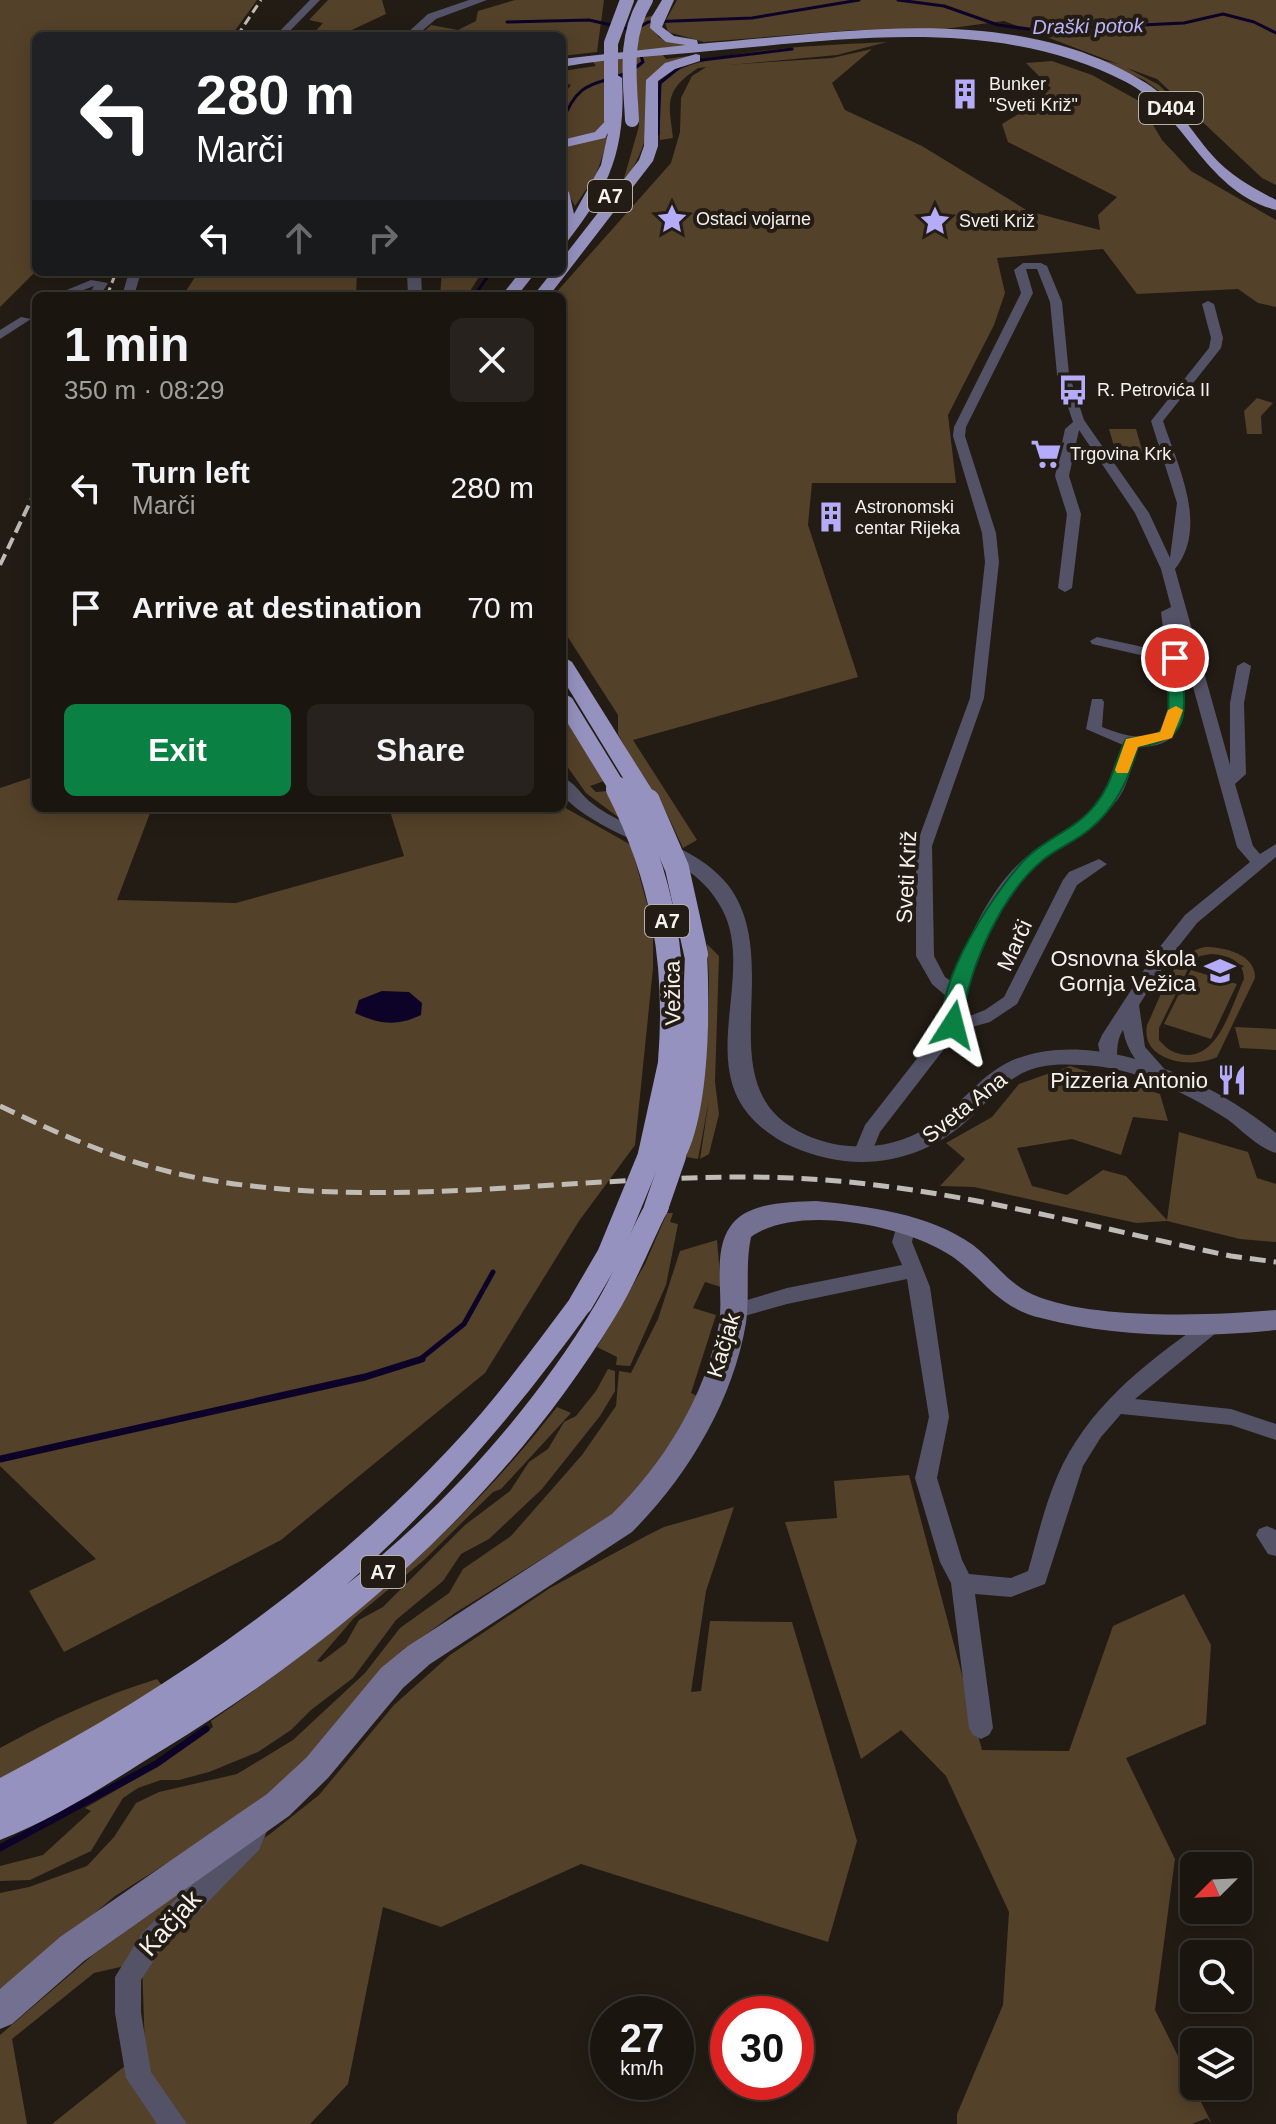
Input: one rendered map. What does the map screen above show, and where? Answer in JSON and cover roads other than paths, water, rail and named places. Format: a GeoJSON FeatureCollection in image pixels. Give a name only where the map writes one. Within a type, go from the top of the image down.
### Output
{"type":"FeatureCollection","features":[{"type":"Feature","properties":{"kind":"highway"},"geometry":{"type":"LineString","coordinates":[[566,143],[600,135],[623,123],[609,47],[616,20],[627,0]]}},
{"type":"Feature","properties":{"kind":"highway","name":"A7"},"geometry":{"type":"LineString","coordinates":[[623,123],[616,44],[621,21],[633,0]]}},
{"type":"Feature","properties":{"kind":"highway","name":"A7"},"geometry":{"type":"LineString","coordinates":[[566,233],[607,174],[623,123],[629,41],[635,18],[646,0]]}},
{"type":"Feature","properties":{"kind":"highway"},"geometry":{"type":"LineString","coordinates":[[668,0],[655,25],[666,37],[688,43],[876,35]]}},
{"type":"Feature","properties":{"kind":"highway"},"geometry":{"type":"LineString","coordinates":[[566,65],[876,35]]}},
{"type":"Feature","properties":{"kind":"highway"},"geometry":{"type":"LineString","coordinates":[[566,265],[646,161],[651,146],[652,80],[661,70],[709,55],[876,35]]}},
{"type":"Feature","properties":{"kind":"highway","name":"D404"},"geometry":{"type":"LineString","coordinates":[[876,35],[933,35],[1025,45],[1115,72],[1170,107],[1216,167],[1276,206]]}},
{"type":"Feature","properties":{"kind":"highway","name":"A7"},"geometry":{"type":"LineString","coordinates":[[566,255],[599,213],[626,164]]}},
{"type":"Feature","properties":{"kind":"highway"},"geometry":{"type":"LineString","coordinates":[[512,292],[525,276]]}},
{"type":"Feature","properties":{"kind":"highway"},"geometry":{"type":"LineString","coordinates":[[544,292],[557,276]]}},
{"type":"Feature","properties":{"kind":"highway","name":"A7"},"geometry":{"type":"LineString","coordinates":[[0,1794],[157,1709],[287,1619],[412,1510],[512,1400],[581,1303],[686,1116],[697,1046],[696,954],[677,868],[648,801],[566,668]]}},
{"type":"Feature","properties":{"kind":"highway","name":"Vežica"},"geometry":{"type":"LineString","coordinates":[[566,704],[618,789],[645,845],[667,916],[675,989],[662,1154]]}},
{"type":"Feature","properties":{"kind":"highway","name":"A7"},"geometry":{"type":"LineString","coordinates":[[0,1825],[175,1727],[262,1668],[392,1565],[470,1490],[593,1337],[632,1267],[656,1208],[662,1154]]}},
{"type":"Feature","properties":{"kind":"main road","name":"Kačjak"},"geometry":{"type":"LineString","coordinates":[[0,2012],[72,1949],[253,1825],[317,1768],[407,1664],[622,1523],[642,1504],[665,1478],[679,1453],[722,1360],[734,1311],[733,1249],[737,1233],[750,1221],[767,1215],[805,1211],[854,1215],[905,1227],[961,1250],[999,1289],[1013,1298],[1040,1307],[1167,1326],[1209,1328],[1276,1320]]}},
{"type":"Feature","properties":{"kind":"street"},"geometry":{"type":"LineString","coordinates":[[284,32],[315,0]]}},
{"type":"Feature","properties":{"kind":"street"},"geometry":{"type":"LineString","coordinates":[[413,32],[439,13],[481,0]]}},
{"type":"Feature","properties":{"kind":"street","name":"Sveti Križ"},"geometry":{"type":"LineString","coordinates":[[956,995],[938,980],[925,956],[924,846],[977,698],[989,603],[989,533],[959,436],[960,427],[1027,293],[1020,267],[1030,264],[1043,269],[1056,302],[1063,374],[1080,424]]}},
{"type":"Feature","properties":{"kind":"street"},"geometry":{"type":"LineString","coordinates":[[68,292],[94,282],[102,283],[96,292]]}},
{"type":"Feature","properties":{"kind":"street"},"geometry":{"type":"LineString","coordinates":[[1168,569],[1179,555],[1184,503],[1157,421],[1215,348],[1217,338],[1208,304]]}},
{"type":"Feature","properties":{"kind":"street"},"geometry":{"type":"LineString","coordinates":[[0,335],[30,315]]}},
{"type":"Feature","properties":{"kind":"street"},"geometry":{"type":"LineString","coordinates":[[1065,588],[1074,514],[1062,476],[1071,429],[1080,424],[1137,504],[1168,569],[1248,854],[1259,862]]}},
{"type":"Feature","properties":{"kind":"street"},"geometry":{"type":"LineString","coordinates":[[1097,702],[1094,729],[1132,743],[1159,740],[1172,728],[1176,716],[1175,658],[1168,612],[1180,610]]}},
{"type":"Feature","properties":{"kind":"street"},"geometry":{"type":"LineString","coordinates":[[1097,641],[1175,658]]}},
{"type":"Feature","properties":{"kind":"street"},"geometry":{"type":"LineString","coordinates":[[1227,780],[1234,780],[1238,774],[1237,703],[1244,666]]}},
{"type":"Feature","properties":{"kind":"street","name":"Marči"},"geometry":{"type":"LineString","coordinates":[[956,995],[983,926],[1009,886],[1037,856],[1085,825],[1106,803],[1120,781],[1132,743]]}},
{"type":"Feature","properties":{"kind":"street","name":"Sveta Ana"},"geometry":{"type":"LineString","coordinates":[[566,788],[584,808],[689,863],[725,895],[741,937],[741,1065],[746,1092],[763,1117],[792,1138],[831,1152],[862,1154],[898,1151],[927,1140],[1011,1071],[1043,1058],[1074,1056],[1111,1060],[1165,1080],[1228,1112]]}},
{"type":"Feature","properties":{"kind":"street"},"geometry":{"type":"LineString","coordinates":[[1111,1060],[1107,1044],[1111,1035],[1161,957],[1191,919],[1276,849]]}},
{"type":"Feature","properties":{"kind":"street","name":"Marči"},"geometry":{"type":"LineString","coordinates":[[953,1025],[969,1024],[990,1015],[1011,1000],[1069,884],[1075,876],[1099,864]]}},
{"type":"Feature","properties":{"kind":"street"},"geometry":{"type":"LineString","coordinates":[[862,1154],[872,1130],[953,1025],[956,995]]}},
{"type":"Feature","properties":{"kind":"street"},"geometry":{"type":"LineString","coordinates":[[1131,1007],[1131,1040],[1137,1053],[1165,1080]]}},
{"type":"Feature","properties":{"kind":"street"},"geometry":{"type":"LineString","coordinates":[[1074,1056],[1111,1035]]}},
{"type":"Feature","properties":{"kind":"street"},"geometry":{"type":"LineString","coordinates":[[1111,1060],[1131,1040]]}},
{"type":"Feature","properties":{"kind":"street"},"geometry":{"type":"LineString","coordinates":[[1228,1112],[1276,1127]]}},
{"type":"Feature","properties":{"kind":"street"},"geometry":{"type":"LineString","coordinates":[[1228,1112],[1276,1145]]}},
{"type":"Feature","properties":{"kind":"street"},"geometry":{"type":"LineString","coordinates":[[905,1227],[902,1242],[911,1271],[920,1287],[939,1417],[926,1478],[944,1541],[962,1582],[981,1728]]}},
{"type":"Feature","properties":{"kind":"street"},"geometry":{"type":"LineString","coordinates":[[734,1311],[787,1296],[911,1271]]}},
{"type":"Feature","properties":{"kind":"street"},"geometry":{"type":"LineString","coordinates":[[962,1582],[995,1588],[1026,1586],[1037,1577],[1067,1479],[1081,1449],[1115,1405],[1159,1364],[1209,1328]]}},
{"type":"Feature","properties":{"kind":"street"},"geometry":{"type":"LineString","coordinates":[[1115,1405],[1231,1417],[1276,1432]]}},
{"type":"Feature","properties":{"kind":"street","name":"Kačjak"},"geometry":{"type":"LineString","coordinates":[[174,2124],[139,2078],[128,2013],[128,1977],[151,1942],[254,1837],[253,1825]]}},
{"type":"Feature","properties":{"kind":"waterway"},"geometry":{"type":"LineString","coordinates":[[638,28],[648,22],[752,18],[859,0]]}},
{"type":"Feature","properties":{"kind":"waterway","name":"Draški potok"},"geometry":{"type":"LineString","coordinates":[[898,0],[944,6],[998,25],[1036,30],[1184,23],[1223,14],[1254,22],[1276,33]]}},
{"type":"Feature","properties":{"kind":"waterway"},"geometry":{"type":"LineString","coordinates":[[507,22],[589,20],[633,30]]}},
{"type":"Feature","properties":{"kind":"waterway"},"geometry":{"type":"LineString","coordinates":[[694,61],[792,49]]}},
{"type":"Feature","properties":{"kind":"waterway"},"geometry":{"type":"LineString","coordinates":[[566,114],[578,94],[587,87],[630,71],[643,62],[640,53]]}},
{"type":"Feature","properties":{"kind":"waterway"},"geometry":{"type":"LineString","coordinates":[[658,134],[660,83],[681,66]]}},
{"type":"Feature","properties":{"kind":"waterway"},"geometry":{"type":"LineString","coordinates":[[477,292],[488,276]]}},
{"type":"Feature","properties":{"kind":"waterway"},"geometry":{"type":"LineString","coordinates":[[420,1360],[464,1324],[493,1272]]}},
{"type":"Feature","properties":{"kind":"waterway"},"geometry":{"type":"LineString","coordinates":[[0,1459],[365,1377],[420,1360]]}},
{"type":"Feature","properties":{"kind":"waterway"},"geometry":{"type":"LineString","coordinates":[[0,1848],[156,1764],[206,1729]]}},
{"type":"Feature","properties":{"kind":"railway"},"geometry":{"type":"LineString","coordinates":[[240,32],[261,0]]}},
{"type":"Feature","properties":{"kind":"railway"},"geometry":{"type":"LineString","coordinates":[[108,292],[114,276]]}},
{"type":"Feature","properties":{"kind":"railway"},"geometry":{"type":"LineString","coordinates":[[0,565],[32,498]]}},
{"type":"Feature","properties":{"kind":"railway"},"geometry":{"type":"LineString","coordinates":[[0,1106],[69,1137],[139,1163],[188,1176],[263,1187],[338,1192],[413,1192],[716,1177],[847,1182],[957,1197],[1231,1256],[1276,1262]]}},
{"type":"Feature","properties":{"kind":"place","name":"Bunker \"Sveti Križ\""},"geometry":{"type":"Point","coordinates":[965,94]}},
{"type":"Feature","properties":{"kind":"place","name":"Ostaci vojarne"},"geometry":{"type":"Point","coordinates":[672,219]}},
{"type":"Feature","properties":{"kind":"place","name":"Sveti Križ"},"geometry":{"type":"Point","coordinates":[935,221]}},
{"type":"Feature","properties":{"kind":"place","name":"R. Petrovića II"},"geometry":{"type":"Point","coordinates":[1073,390]}},
{"type":"Feature","properties":{"kind":"place","name":"Trgovina Krk"},"geometry":{"type":"Point","coordinates":[1046,454]}},
{"type":"Feature","properties":{"kind":"place","name":"Astronomski centar Rijeka"},"geometry":{"type":"Point","coordinates":[831,517]}},
{"type":"Feature","properties":{"kind":"place","name":"Osnovna škola Gornja Vežica"},"geometry":{"type":"Point","coordinates":[1220,971]}},
{"type":"Feature","properties":{"kind":"place","name":"Pizzeria Antonio"},"geometry":{"type":"Point","coordinates":[1232,1080]}}]}
